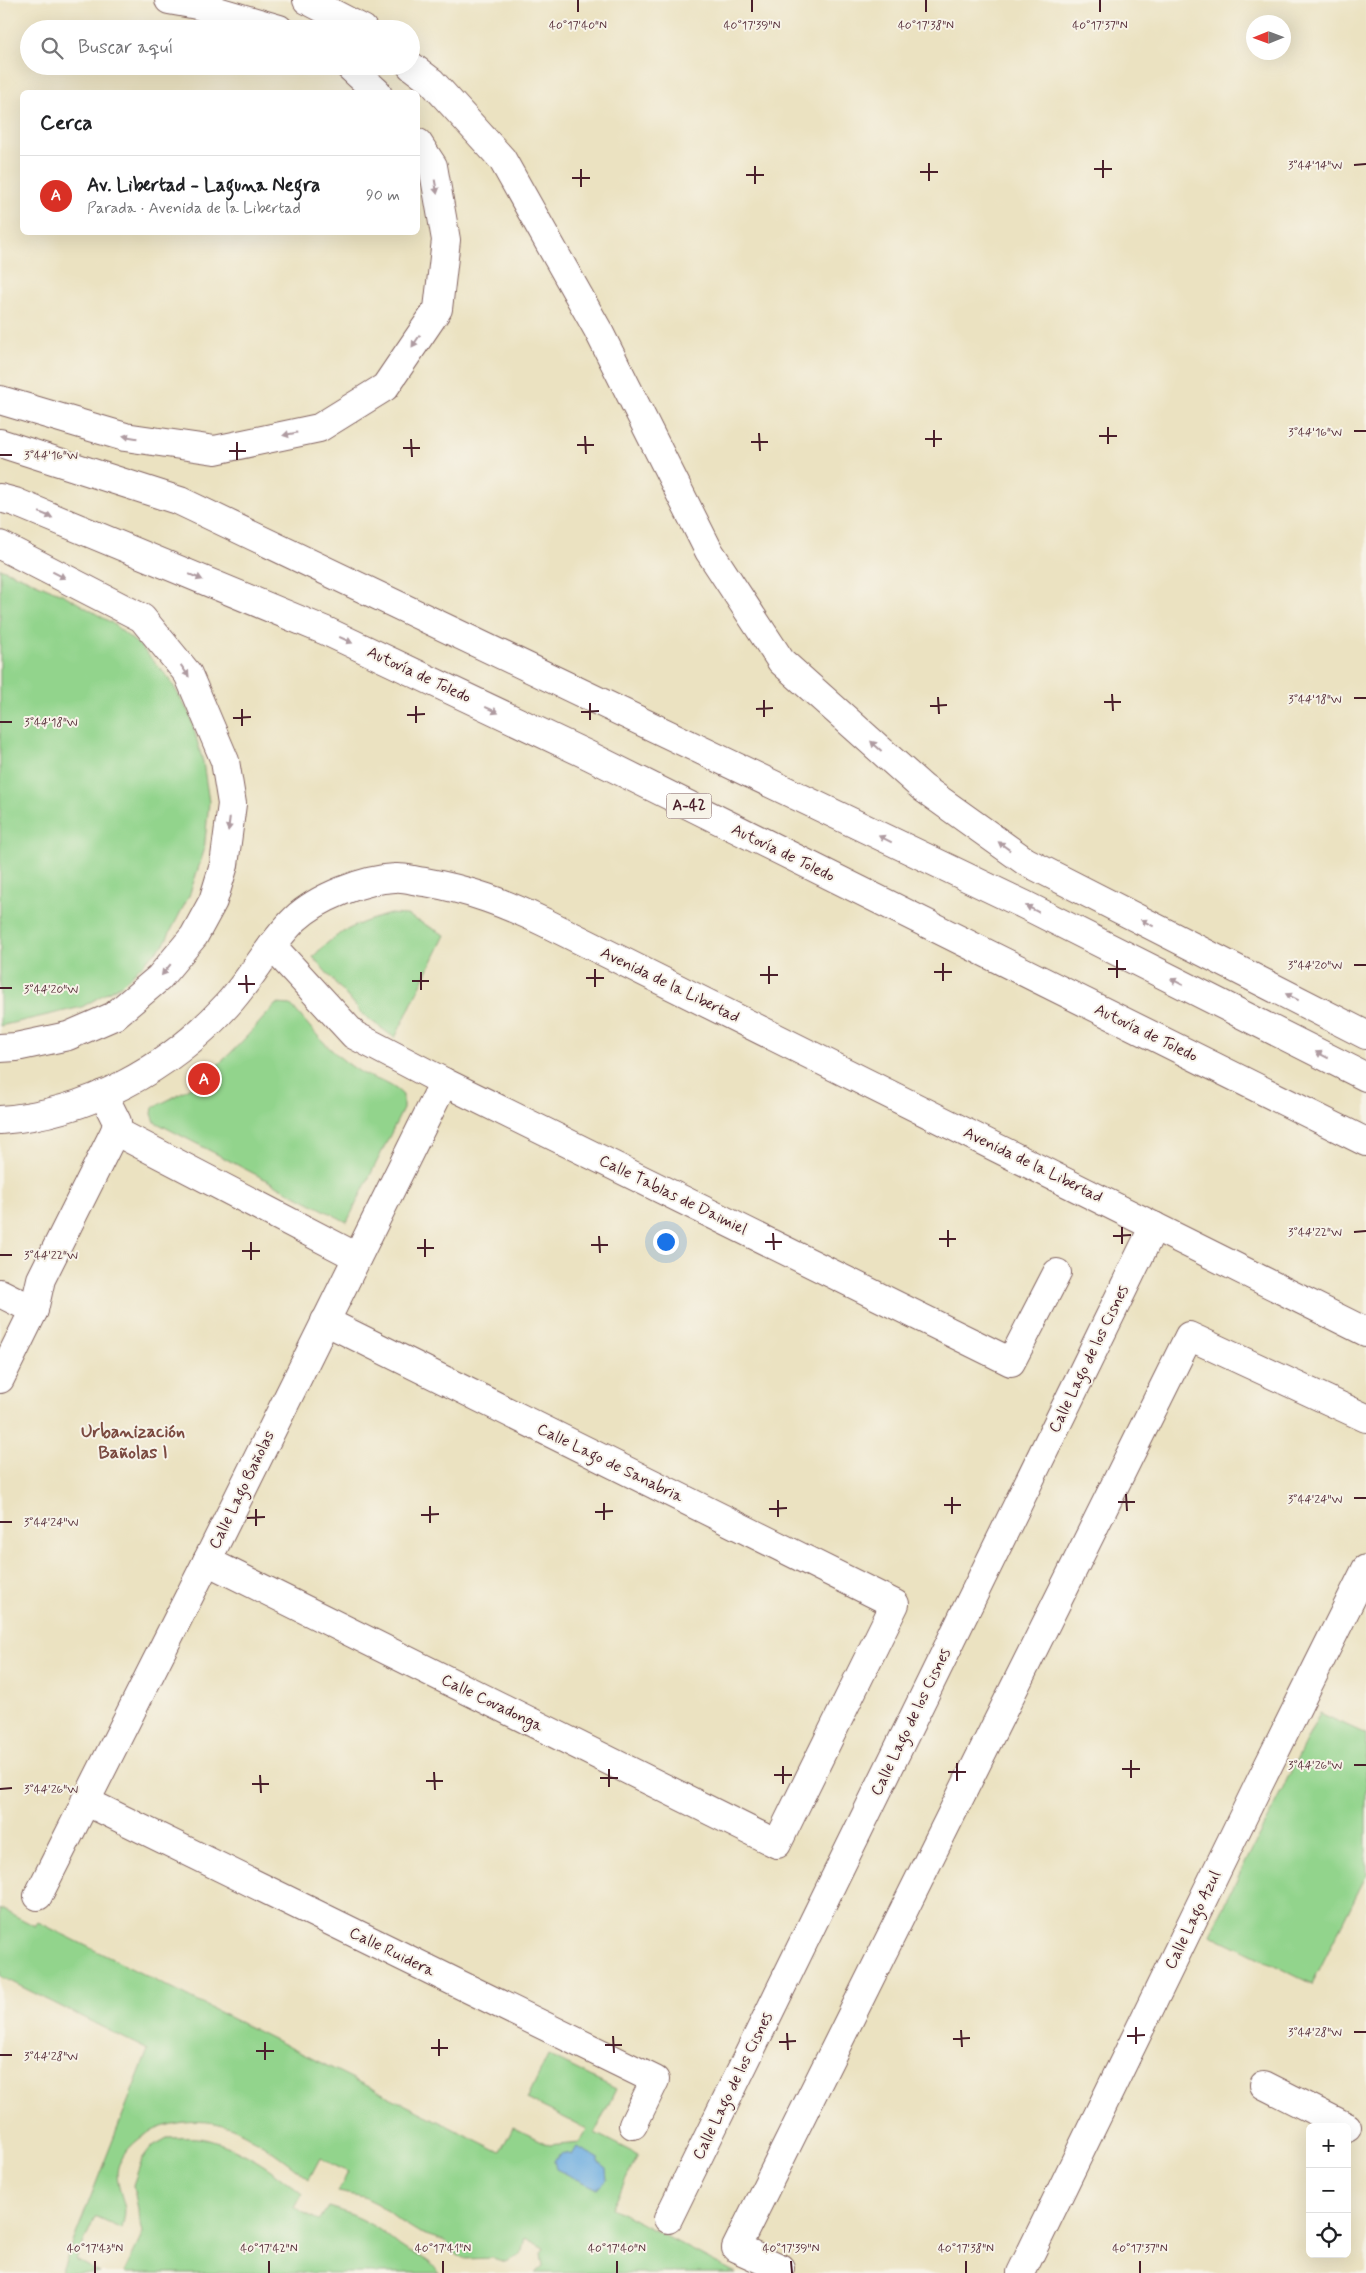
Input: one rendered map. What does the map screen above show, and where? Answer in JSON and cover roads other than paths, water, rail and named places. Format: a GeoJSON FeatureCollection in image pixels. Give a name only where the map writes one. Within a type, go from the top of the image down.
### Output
{"type":"FeatureCollection","features":[{"type":"Feature","properties":{"kind":"main road"},"geometry":{"type":"LineString","coordinates":[[169,0],[197,5],[248,20]]}},
{"type":"Feature","properties":{"kind":"main road"},"geometry":{"type":"LineString","coordinates":[[307,0],[346,20]]}},
{"type":"Feature","properties":{"kind":"main road"},"geometry":{"type":"LineString","coordinates":[[420,73],[432,82],[502,159],[598,330],[709,551],[781,661],[923,788],[1025,861],[1366,1036]]}},
{"type":"Feature","properties":{"kind":"main road"},"geometry":{"type":"LineString","coordinates":[[359,75],[375,90]]}},
{"type":"Feature","properties":{"kind":"main road"},"geometry":{"type":"LineString","coordinates":[[0,400],[125,437],[215,450],[319,428],[385,387],[438,309],[446,240],[433,166],[420,146]]}},
{"type":"Feature","properties":{"kind":"main road"},"geometry":{"type":"LineString","coordinates":[[0,443],[180,501],[1016,901],[1366,1076]]}},
{"type":"Feature","properties":{"kind":"main road","name":"Autovía de Toledo"},"geometry":{"type":"LineString","coordinates":[[0,498],[15,502],[326,631],[590,756],[1366,1142]]}},
{"type":"Feature","properties":{"kind":"main road"},"geometry":{"type":"LineString","coordinates":[[0,545],[142,618],[188,674],[225,761],[232,804],[224,865],[212,901],[194,936],[159,978],[114,1016],[68,1036],[16,1047],[0,1048]]}},
{"type":"Feature","properties":{"kind":"main road","name":"Avenida de la Libertad"},"geometry":{"type":"LineString","coordinates":[[0,1120],[61,1109],[103,1094],[141,1077],[182,1048],[228,1005],[272,946],[296,918],[331,895],[370,881],[396,877],[459,888],[507,905],[546,923],[1366,1332]]}},
{"type":"Feature","properties":{"kind":"main road","name":"Calle Tablas de Daimiel"},"geometry":{"type":"LineString","coordinates":[[272,946],[354,1035],[444,1082],[1011,1362],[1057,1272]]}},
{"type":"Feature","properties":{"kind":"main road","name":"Calle Lago Bañolas"},"geometry":{"type":"LineString","coordinates":[[38,1896],[207,1561],[444,1082]]}},
{"type":"Feature","properties":{"kind":"main road"},"geometry":{"type":"LineString","coordinates":[[0,1379],[34,1310],[41,1279],[115,1131],[117,1122],[103,1094]]}},
{"type":"Feature","properties":{"kind":"main road"},"geometry":{"type":"LineString","coordinates":[[115,1131],[357,1257]]}},
{"type":"Feature","properties":{"kind":"main road","name":"Calle Lago de los Cisnes"},"geometry":{"type":"LineString","coordinates":[[668,2219],[1154,1226]]}},
{"type":"Feature","properties":{"kind":"main road"},"geometry":{"type":"LineString","coordinates":[[0,1293],[34,1310]]}},
{"type":"Feature","properties":{"kind":"main road","name":"Calle Lago de Sanabria"},"geometry":{"type":"LineString","coordinates":[[325,1321],[895,1604],[777,1844]]}},
{"type":"Feature","properties":{"kind":"main road"},"geometry":{"type":"LineString","coordinates":[[780,2268],[736,2248],[1189,1336],[1366,1418]]}},
{"type":"Feature","properties":{"kind":"main road","name":"Calle Covadonga"},"geometry":{"type":"LineString","coordinates":[[207,1561],[777,1844]]}},
{"type":"Feature","properties":{"kind":"main road","name":"Calle Lago Azul"},"geometry":{"type":"LineString","coordinates":[[1021,2273],[1366,1569]]}},
{"type":"Feature","properties":{"kind":"main road","name":"Calle Ruidera"},"geometry":{"type":"LineString","coordinates":[[85,1801],[655,2080],[633,2125]]}},
{"type":"Feature","properties":{"kind":"main road"},"geometry":{"type":"LineString","coordinates":[[1264,2085],[1339,2123]]}},
{"type":"Feature","properties":{"kind":"main road"},"geometry":{"type":"LineString","coordinates":[[1351,2129],[1366,2136]]}},
{"type":"Feature","properties":{"kind":"water"},"geometry":{"type":"Polygon","coordinates":[[[577,2147],[598,2158],[598,2162],[606,2168],[607,2180],[601,2186],[596,2188],[556,2169],[554,2161],[558,2156],[564,2153],[572,2155],[577,2147]]]}},
{"type":"Feature","properties":{"kind":"place","name":"Av. Libertad - Laguna Negra"},"geometry":{"type":"Point","coordinates":[204,1079]}},
{"type":"Feature","properties":{"kind":"district","name":"Urbanización Bañolas I"},"geometry":{"type":"Point","coordinates":[133,1442]}}]}
